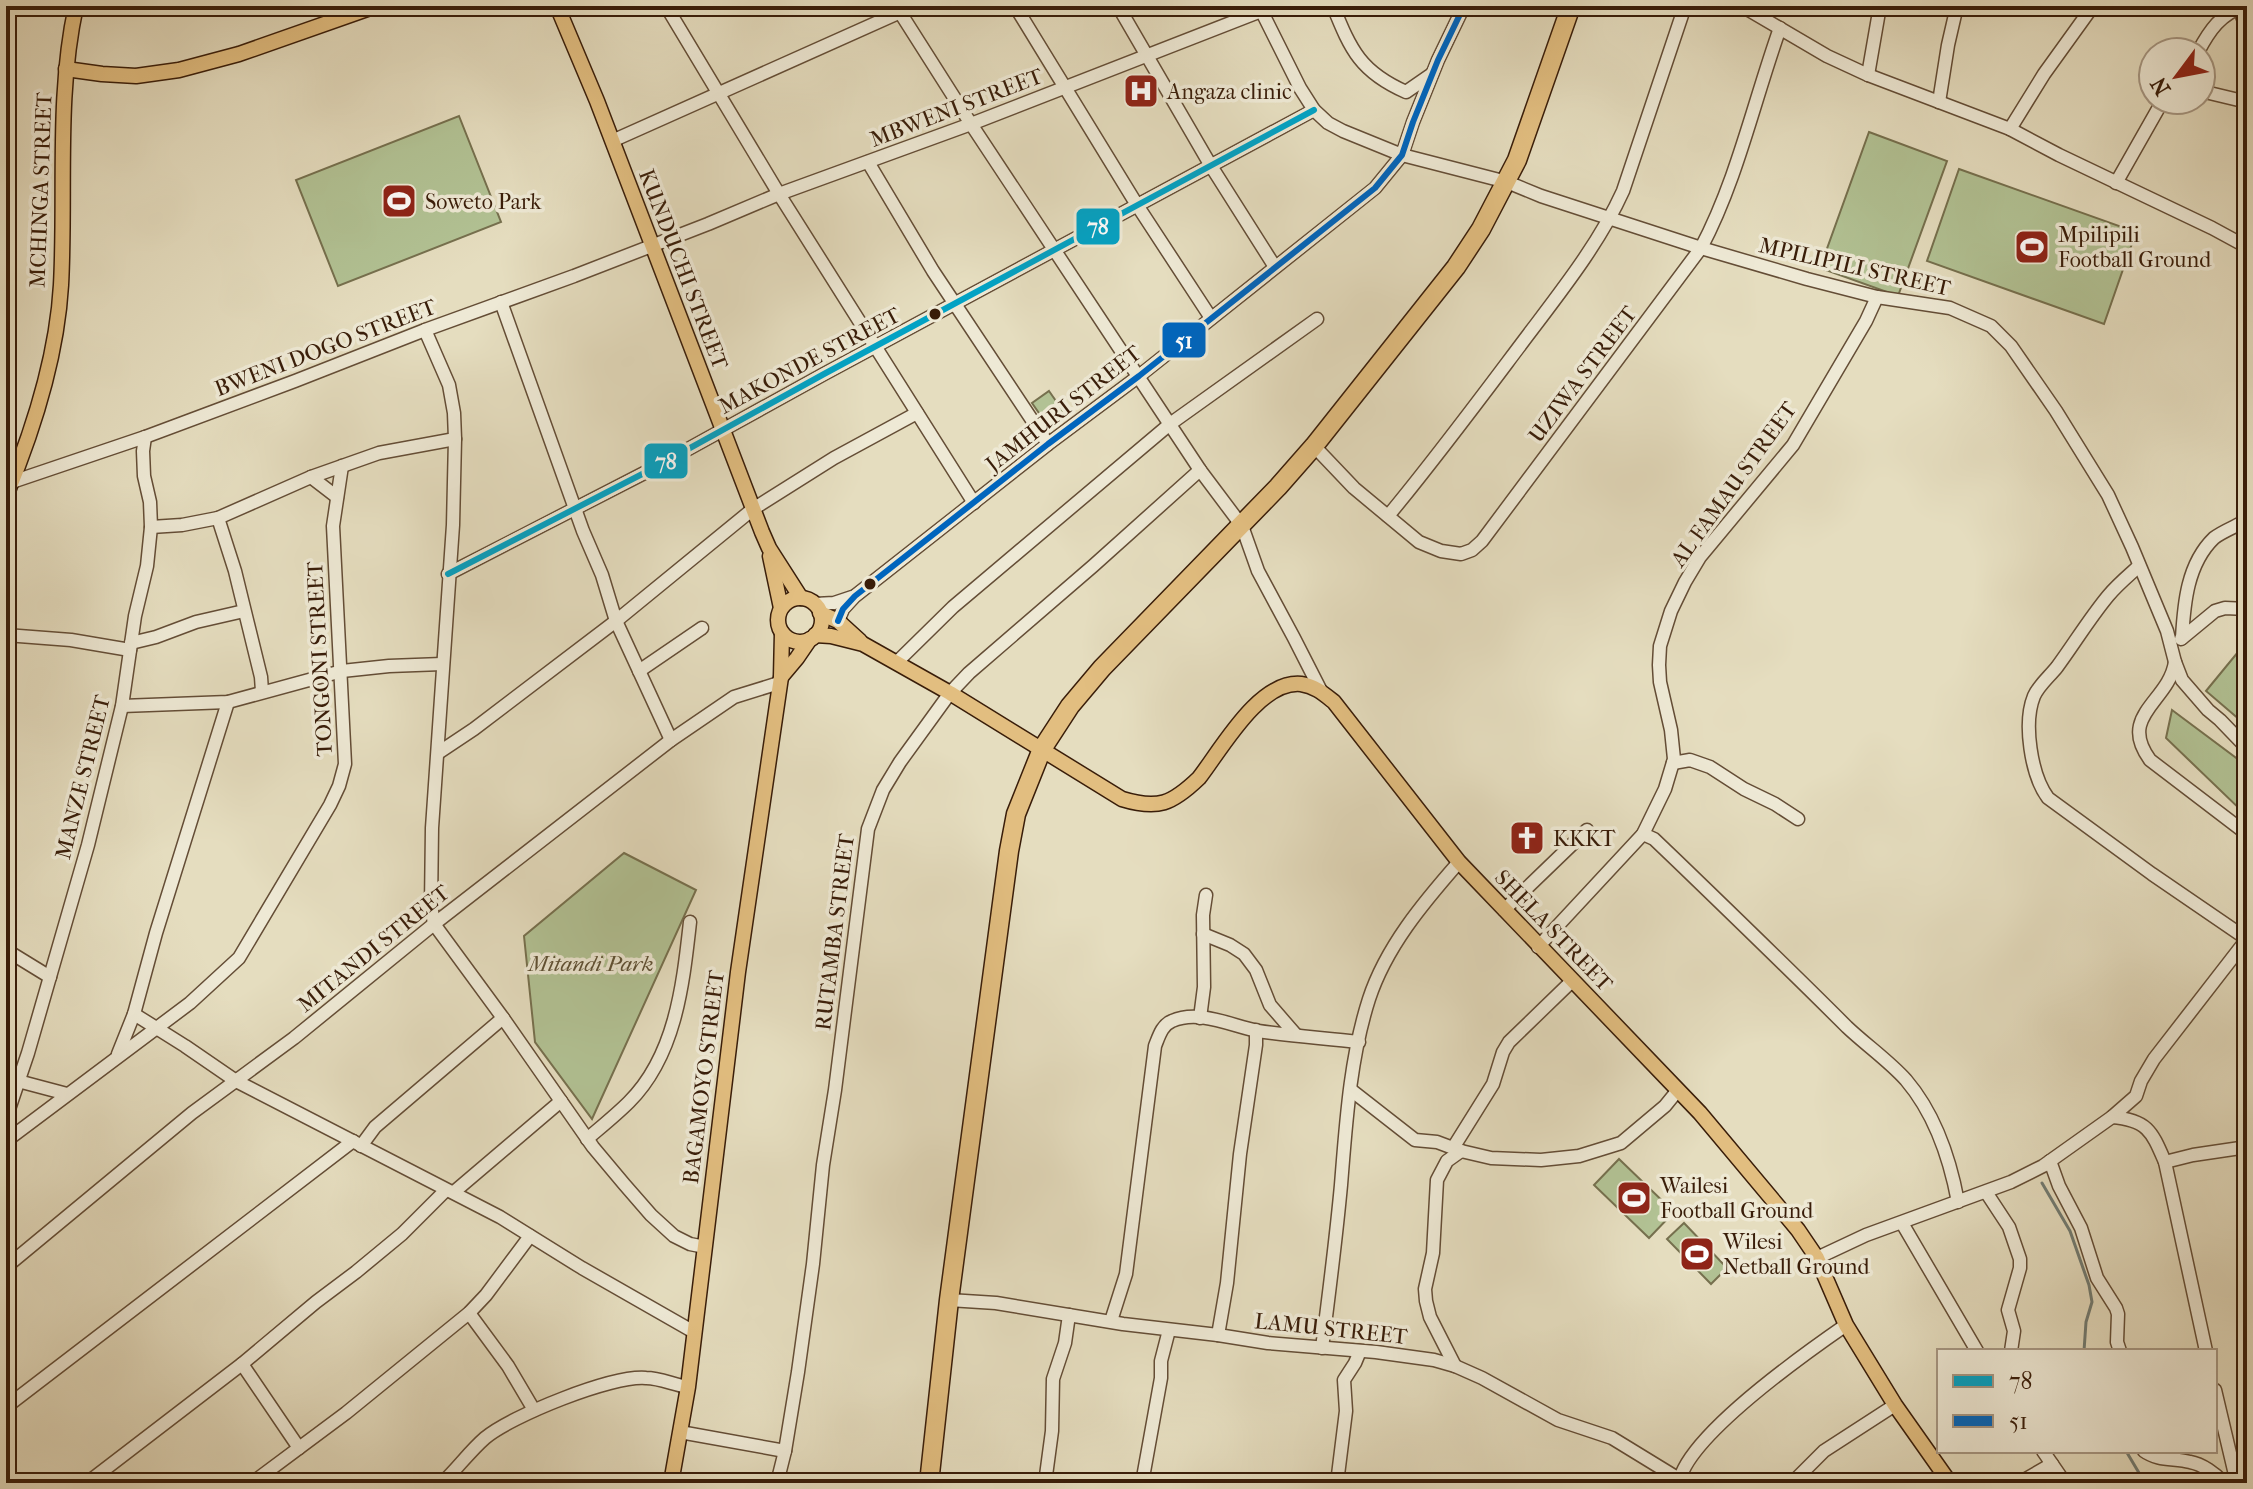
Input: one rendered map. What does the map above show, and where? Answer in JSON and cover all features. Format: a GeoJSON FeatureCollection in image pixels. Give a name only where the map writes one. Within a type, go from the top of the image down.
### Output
{"type":"FeatureCollection","features":[{"type":"Feature","properties":{"kind":"highway"},"geometry":{"type":"LineString","coordinates":[[929,1483],[949,1300],[1009,851],[1016,814],[1042,749],[1070,706],[1102,668],[1242,526],[1314,446],[1456,267],[1481,229],[1523,146],[1571,6]]}},
{"type":"Feature","properties":{"kind":"main road","name":"MCHINGA STREET"},"geometry":{"type":"LineString","coordinates":[[9,489],[36,419],[51,357],[61,287],[66,69],[76,6]]}},
{"type":"Feature","properties":{"kind":"main road"},"geometry":{"type":"LineString","coordinates":[[66,69],[136,76],[179,70],[262,47],[376,6]]}},
{"type":"Feature","properties":{"kind":"main road","name":"KUNDUCHI STREET"},"geometry":{"type":"LineString","coordinates":[[557,6],[769,548]]}},
{"type":"Feature","properties":{"kind":"main road"},"geometry":{"type":"LineString","coordinates":[[769,548],[781,608],[778,620],[782,633],[798,641],[831,636],[863,644]]}},
{"type":"Feature","properties":{"kind":"main road"},"geometry":{"type":"LineString","coordinates":[[769,548],[812,605],[821,623],[780,680]]}},
{"type":"Feature","properties":{"kind":"main road"},"geometry":{"type":"LineString","coordinates":[[781,608],[790,600],[812,605],[838,621],[863,644],[950,693],[1122,799],[1142,805],[1168,803],[1199,778],[1252,708],[1270,693],[1285,686],[1301,684],[1321,691]]}},
{"type":"Feature","properties":{"kind":"main road","name":"BAGAMOYO STREET"},"geometry":{"type":"LineString","coordinates":[[671,1483],[688,1387],[738,972],[780,680],[782,633]]}},
{"type":"Feature","properties":{"kind":"main road","name":"SHELA STREET"},"geometry":{"type":"LineString","coordinates":[[1321,691],[1334,702],[1459,862],[1678,1090],[1798,1230],[1817,1258],[1846,1325],[1945,1481]]}},
{"type":"Feature","properties":{"kind":"street"},"geometry":{"type":"LineString","coordinates":[[666,6],[779,194],[974,503]]}},
{"type":"Feature","properties":{"kind":"street"},"geometry":{"type":"LineString","coordinates":[[612,141],[899,10],[914,6]]}},
{"type":"Feature","properties":{"kind":"street"},"geometry":{"type":"LineString","coordinates":[[1015,6],[1137,205],[1211,318]]}},
{"type":"Feature","properties":{"kind":"street"},"geometry":{"type":"LineString","coordinates":[[1118,6],[1211,166],[1275,267]]}},
{"type":"Feature","properties":{"kind":"street"},"geometry":{"type":"LineString","coordinates":[[1333,6],[1356,55],[1383,81],[1406,92],[1432,74]]}},
{"type":"Feature","properties":{"kind":"street"},"geometry":{"type":"LineString","coordinates":[[1402,155],[1432,74],[1464,6]]}},
{"type":"Feature","properties":{"kind":"street"},"geometry":{"type":"LineString","coordinates":[[1388,516],[1467,418],[1611,217],[1630,172],[1685,6]]}},
{"type":"Feature","properties":{"kind":"street"},"geometry":{"type":"LineString","coordinates":[[1742,6],[1827,56],[1868,75],[2010,129],[2247,247]]}},
{"type":"Feature","properties":{"kind":"street"},"geometry":{"type":"LineString","coordinates":[[1868,75],[1880,6]]}},
{"type":"Feature","properties":{"kind":"street"},"geometry":{"type":"LineString","coordinates":[[1939,102],[1957,6]]}},
{"type":"Feature","properties":{"kind":"street"},"geometry":{"type":"LineString","coordinates":[[2010,129],[2044,74],[2093,6]]}},
{"type":"Feature","properties":{"kind":"street"},"geometry":{"type":"LineString","coordinates":[[1264,7],[1300,88],[1314,110]]}},
{"type":"Feature","properties":{"kind":"street","name":"MBWENI STREET"},"geometry":{"type":"LineString","coordinates":[[652,246],[779,194],[1066,87],[1264,7]]}},
{"type":"Feature","properties":{"kind":"street"},"geometry":{"type":"LineString","coordinates":[[2207,36],[2223,17],[2242,7],[2247,29]]}},
{"type":"Feature","properties":{"kind":"street"},"geometry":{"type":"LineString","coordinates":[[899,10],[1200,470],[1242,526],[1258,571],[1321,691]]}},
{"type":"Feature","properties":{"kind":"street","name":"UZIWA STREET"},"geometry":{"type":"LineString","coordinates":[[1314,446],[1354,488],[1419,542],[1451,553],[1461,554],[1472,550],[1491,531],[1701,248],[1718,216],[1780,28]]}},
{"type":"Feature","properties":{"kind":"street"},"geometry":{"type":"LineString","coordinates":[[2217,95],[2247,102]]}},
{"type":"Feature","properties":{"kind":"street","name":"MPILIPILI STREET"},"geometry":{"type":"LineString","coordinates":[[1314,110],[1343,131],[1402,155],[1507,182],[1701,248],[1807,279],[1877,297],[1950,308],[1991,326],[2011,346],[2108,495],[2177,642],[2175,662],[2182,680],[2247,748]]}},
{"type":"Feature","properties":{"kind":"street","name":"MAKONDE STREET"},"geometry":{"type":"LineString","coordinates":[[448,574],[652,469],[1314,110]]}},
{"type":"Feature","properties":{"kind":"street"},"geometry":{"type":"LineString","coordinates":[[2116,183],[2154,116]]}},
{"type":"Feature","properties":{"kind":"street","name":"JAMHURI STREET"},"geometry":{"type":"LineString","coordinates":[[855,596],[1366,196],[1402,155]]}},
{"type":"Feature","properties":{"kind":"street"},"geometry":{"type":"LineString","coordinates":[[868,162],[909,233],[1048,444]]}},
{"type":"Feature","properties":{"kind":"street","name":"BWENI DOGO STREET"},"geometry":{"type":"LineString","coordinates":[[9,489],[652,246]]}},
{"type":"Feature","properties":{"kind":"street","name":"AL FAMAU STREET"},"geometry":{"type":"LineString","coordinates":[[1538,947],[1643,834],[1665,789],[1673,763],[1671,730],[1660,682],[1659,653],[1671,611],[1700,557],[1793,445],[1877,297]]}},
{"type":"Feature","properties":{"kind":"street"},"geometry":{"type":"LineString","coordinates":[[501,302],[583,531],[602,575],[616,621],[671,740]]}},
{"type":"Feature","properties":{"kind":"street"},"geometry":{"type":"LineString","coordinates":[[896,663],[953,607],[1170,424],[1317,319]]}},
{"type":"Feature","properties":{"kind":"street"},"geometry":{"type":"LineString","coordinates":[[425,330],[452,398],[455,439],[453,525],[430,872],[434,924],[587,1139],[651,1215],[674,1236],[705,1247]]}},
{"type":"Feature","properties":{"kind":"street"},"geometry":{"type":"LineString","coordinates":[[438,753],[616,621],[753,509],[834,458],[917,413]]}},
{"type":"Feature","properties":{"kind":"street","name":"MANZE STREET"},"geometry":{"type":"LineString","coordinates":[[6,1118],[88,845],[122,706],[151,527],[150,502],[144,476],[145,437]]}},
{"type":"Feature","properties":{"kind":"street"},"geometry":{"type":"LineString","coordinates":[[151,527],[218,518],[311,477],[379,453],[455,439]]}},
{"type":"Feature","properties":{"kind":"street","name":"TONGONI STREET"},"geometry":{"type":"LineString","coordinates":[[6,1141],[190,1003],[239,958],[330,805],[345,764],[333,526],[342,466]]}},
{"type":"Feature","properties":{"kind":"street","name":"RUTAMBA STREET"},"geometry":{"type":"LineString","coordinates":[[777,1483],[785,1451],[813,1264],[823,1165],[868,829],[883,790],[950,693],[969,673],[1200,470]]}},
{"type":"Feature","properties":{"kind":"street"},"geometry":{"type":"LineString","coordinates":[[311,477],[337,497]]}},
{"type":"Feature","properties":{"kind":"street"},"geometry":{"type":"LineString","coordinates":[[218,518],[235,571],[262,691]]}},
{"type":"Feature","properties":{"kind":"street"},"geometry":{"type":"LineString","coordinates":[[2177,642],[2186,590],[2193,572],[2212,540],[2247,520]]}},
{"type":"Feature","properties":{"kind":"street"},"geometry":{"type":"LineString","coordinates":[[1817,1258],[1866,1235],[1986,1192],[2047,1164],[2112,1117],[2136,1096],[2154,1059],[2247,939],[2048,798],[2035,774],[2030,707],[2035,693],[2107,597],[2139,566]]}},
{"type":"Feature","properties":{"kind":"street"},"geometry":{"type":"LineString","coordinates":[[812,605],[834,603],[855,596]]}},
{"type":"Feature","properties":{"kind":"street"},"geometry":{"type":"LineString","coordinates":[[838,621],[843,609],[855,596]]}},
{"type":"Feature","properties":{"kind":"street"},"geometry":{"type":"LineString","coordinates":[[2177,642],[2215,611],[2247,609]]}},
{"type":"Feature","properties":{"kind":"street"},"geometry":{"type":"LineString","coordinates":[[6,635],[130,646],[196,622],[244,611]]}},
{"type":"Feature","properties":{"kind":"street"},"geometry":{"type":"LineString","coordinates":[[639,671],[702,628]]}},
{"type":"Feature","properties":{"kind":"street"},"geometry":{"type":"LineString","coordinates":[[2175,662],[2169,684],[2146,709],[2140,722],[2143,750],[2150,760],[2247,834]]}},
{"type":"Feature","properties":{"kind":"street"},"geometry":{"type":"LineString","coordinates":[[122,706],[228,702],[342,671],[442,664]]}},
{"type":"Feature","properties":{"kind":"street","name":"MITANDI STREET"},"geometry":{"type":"LineString","coordinates":[[6,1267],[168,1132],[331,1009],[434,924],[671,740],[734,697],[780,680]]}},
{"type":"Feature","properties":{"kind":"street"},"geometry":{"type":"LineString","coordinates":[[117,1057],[134,1014],[228,702]]}},
{"type":"Feature","properties":{"kind":"street"},"geometry":{"type":"LineString","coordinates":[[1673,763],[1690,760],[1710,767],[1798,819]]}},
{"type":"Feature","properties":{"kind":"street"},"geometry":{"type":"LineString","coordinates":[[1504,910],[1587,830]]}},
{"type":"Feature","properties":{"kind":"street"},"geometry":{"type":"LineString","coordinates":[[1643,834],[1671,854],[1905,1080],[1942,1143],[1952,1170],[1958,1202]]}},
{"type":"Feature","properties":{"kind":"street"},"geometry":{"type":"LineString","coordinates":[[1322,1348],[1351,1090],[1370,997],[1384,964],[1405,928],[1459,862]]}},
{"type":"Feature","properties":{"kind":"street"},"geometry":{"type":"LineString","coordinates":[[1200,1018],[1204,987],[1206,895]]}},
{"type":"Feature","properties":{"kind":"street"},"geometry":{"type":"LineString","coordinates":[[587,1139],[631,1100],[659,1058],[681,993],[690,922]]}},
{"type":"Feature","properties":{"kind":"street"},"geometry":{"type":"LineString","coordinates":[[1203,934],[1244,954],[1256,970],[1270,1005],[1296,1035]]}},
{"type":"Feature","properties":{"kind":"street"},"geometry":{"type":"LineString","coordinates":[[6,950],[50,977]]}},
{"type":"Feature","properties":{"kind":"street"},"geometry":{"type":"LineString","coordinates":[[1455,1366],[1430,1317],[1426,1301],[1425,1289],[1433,1253],[1437,1180],[1493,1084],[1509,1042],[1572,981]]}},
{"type":"Feature","properties":{"kind":"street"},"geometry":{"type":"LineString","coordinates":[[134,1014],[236,1081],[530,1236],[694,1332]]}},
{"type":"Feature","properties":{"kind":"street"},"geometry":{"type":"LineString","coordinates":[[6,1407],[357,1143],[503,1018]]}},
{"type":"Feature","properties":{"kind":"street"},"geometry":{"type":"LineString","coordinates":[[1111,1321],[1126,1274],[1155,1046],[1163,1028],[1171,1021],[1200,1018],[1256,1030],[1359,1042]]}},
{"type":"Feature","properties":{"kind":"street"},"geometry":{"type":"LineString","coordinates":[[1218,1335],[1227,1283],[1256,1030]]}},
{"type":"Feature","properties":{"kind":"street"},"geometry":{"type":"LineString","coordinates":[[18,1081],[67,1094]]}},
{"type":"Feature","properties":{"kind":"street"},"geometry":{"type":"LineString","coordinates":[[1351,1090],[1410,1138],[1437,1142],[1491,1158],[1541,1160],[1579,1156],[1621,1143],[1665,1106],[1678,1090]]}},
{"type":"Feature","properties":{"kind":"street"},"geometry":{"type":"LineString","coordinates":[[87,1483],[242,1364],[561,1101]]}},
{"type":"Feature","properties":{"kind":"street"},"geometry":{"type":"LineString","coordinates":[[2112,1117],[2141,1123],[2153,1134],[2165,1162],[2206,1349]]}},
{"type":"Feature","properties":{"kind":"street"},"geometry":{"type":"LineString","coordinates":[[2165,1162],[2247,1147]]}},
{"type":"Feature","properties":{"kind":"street"},"geometry":{"type":"LineString","coordinates":[[2047,1164],[2081,1228],[2097,1278],[2116,1308],[2119,1349]]}},
{"type":"Feature","properties":{"kind":"street"},"geometry":{"type":"LineString","coordinates":[[1986,1192],[2009,1227],[2020,1259],[2008,1310],[2014,1331],[2011,1349]]}},
{"type":"Feature","properties":{"kind":"street"},"geometry":{"type":"LineString","coordinates":[[1902,1223],[1976,1349]]}},
{"type":"Feature","properties":{"kind":"street"},"geometry":{"type":"LineString","coordinates":[[252,1483],[346,1413],[469,1313],[530,1236]]}},
{"type":"Feature","properties":{"kind":"street","name":"LAMU STREET"},"geometry":{"type":"LineString","coordinates":[[949,1300],[996,1303],[1268,1343],[1423,1358],[1455,1366],[1558,1420],[1612,1438],[1679,1481]]}},
{"type":"Feature","properties":{"kind":"street"},"geometry":{"type":"LineString","coordinates":[[469,1313],[508,1366],[534,1410]]}},
{"type":"Feature","properties":{"kind":"street"},"geometry":{"type":"LineString","coordinates":[[1045,1483],[1052,1431],[1053,1379],[1065,1343],[1069,1315]]}},
{"type":"Feature","properties":{"kind":"street"},"geometry":{"type":"LineString","coordinates":[[1679,1481],[1690,1458],[1747,1400],[1846,1325]]}},
{"type":"Feature","properties":{"kind":"street"},"geometry":{"type":"LineString","coordinates":[[1142,1483],[1161,1378],[1161,1361],[1169,1330]]}},
{"type":"Feature","properties":{"kind":"street"},"geometry":{"type":"LineString","coordinates":[[1337,1483],[1346,1411],[1344,1380],[1360,1351]]}},
{"type":"Feature","properties":{"kind":"street"},"geometry":{"type":"LineString","coordinates":[[242,1364],[299,1448]]}},
{"type":"Feature","properties":{"kind":"street"},"geometry":{"type":"LineString","coordinates":[[442,1483],[487,1437],[534,1410],[617,1381],[637,1378],[647,1377],[688,1387]]}},
{"type":"Feature","properties":{"kind":"street"},"geometry":{"type":"LineString","coordinates":[[2217,1398],[2237,1483]]}},
{"type":"Feature","properties":{"kind":"street"},"geometry":{"type":"LineString","coordinates":[[1792,1483],[1824,1451],[1895,1405]]}},
{"type":"Feature","properties":{"kind":"street"},"geometry":{"type":"LineString","coordinates":[[680,1432],[785,1451]]}},
{"type":"Feature","properties":{"kind":"street"},"geometry":{"type":"LineString","coordinates":[[2044,1453],[2065,1483]]}},
{"type":"Feature","properties":{"kind":"street"},"geometry":{"type":"LineString","coordinates":[[2147,1453],[2193,1462],[2224,1483]]}},
{"type":"Feature","properties":{"kind":"street"},"geometry":{"type":"LineString","coordinates":[[2019,1483],[2052,1464]]}},
{"type":"Feature","properties":{"kind":"green space","name":"Soweto Park"},"geometry":{"type":"Polygon","coordinates":[[[459,116],[501,222],[338,286],[296,180],[459,116]]]}},
{"type":"Feature","properties":{"kind":"green space"},"geometry":{"type":"Polygon","coordinates":[[[1869,132],[1947,161],[1898,296],[1820,268],[1869,132]]]}},
{"type":"Feature","properties":{"kind":"green space","name":"Mpilipili Football Ground"},"geometry":{"type":"Polygon","coordinates":[[[1959,169],[2136,232],[2104,324],[1927,261],[1959,169]]]}},
{"type":"Feature","properties":{"kind":"green space"},"geometry":{"type":"Polygon","coordinates":[[[1049,391],[1065,414],[1048,426],[1032,403],[1049,391]]]}},
{"type":"Feature","properties":{"kind":"green space"},"geometry":{"type":"Polygon","coordinates":[[[2247,641],[2247,726],[2206,691],[2247,641]]]}},
{"type":"Feature","properties":{"kind":"green space"},"geometry":{"type":"Polygon","coordinates":[[[2172,710],[2247,766],[2247,816],[2166,738],[2172,710]]]}},
{"type":"Feature","properties":{"kind":"green space","name":"Mitandi Park"},"geometry":{"type":"Polygon","coordinates":[[[624,853],[696,890],[592,1119],[535,1042],[524,936],[624,853]]]}},
{"type":"Feature","properties":{"kind":"green space","name":"Wailesi Football Ground"},"geometry":{"type":"Polygon","coordinates":[[[1619,1159],[1674,1212],[1649,1238],[1594,1185],[1619,1159]]]}},
{"type":"Feature","properties":{"kind":"green space","name":"Wilesi Netball Ground"},"geometry":{"type":"Polygon","coordinates":[[[1684,1223],[1727,1268],[1711,1284],[1667,1239],[1684,1223]]]}},
{"type":"Feature","properties":{"kind":"water"},"geometry":{"type":"Polygon","coordinates":[[[6,6],[14,6],[6,75],[6,6]]]}},
{"type":"Feature","properties":{"kind":"waterway"},"geometry":{"type":"LineString","coordinates":[[2042,1183],[2070,1231],[2089,1285],[2092,1302],[2086,1322],[2084,1349]]}},
{"type":"Feature","properties":{"kind":"waterway"},"geometry":{"type":"LineString","coordinates":[[2127,1453],[2145,1483]]}},
{"type":"Feature","properties":{"kind":"transit line","name":"51"},"geometry":{"type":"LineString","coordinates":[[838,621],[843,609],[855,596],[1375,188],[1402,155],[1438,60],[1464,6]]}},
{"type":"Feature","properties":{"kind":"transit line","name":"78"},"geometry":{"type":"LineString","coordinates":[[448,574],[652,469],[1314,110]]}},
{"type":"Feature","properties":{"kind":"place","name":"Angaza clinic"},"geometry":{"type":"Point","coordinates":[1141,91]}},
{"type":"Feature","properties":{"kind":"place","name":"Soweto Park"},"geometry":{"type":"Point","coordinates":[399,201]}},
{"type":"Feature","properties":{"kind":"place","name":"Mpilipili Football Ground"},"geometry":{"type":"Point","coordinates":[2032,247]}},
{"type":"Feature","properties":{"kind":"place","name":"KKKT"},"geometry":{"type":"Point","coordinates":[1527,838]}},
{"type":"Feature","properties":{"kind":"place","name":"Wailesi Football Ground"},"geometry":{"type":"Point","coordinates":[1634,1198]}},
{"type":"Feature","properties":{"kind":"place","name":"Wilesi Netball Ground"},"geometry":{"type":"Point","coordinates":[1697,1254]}}]}
